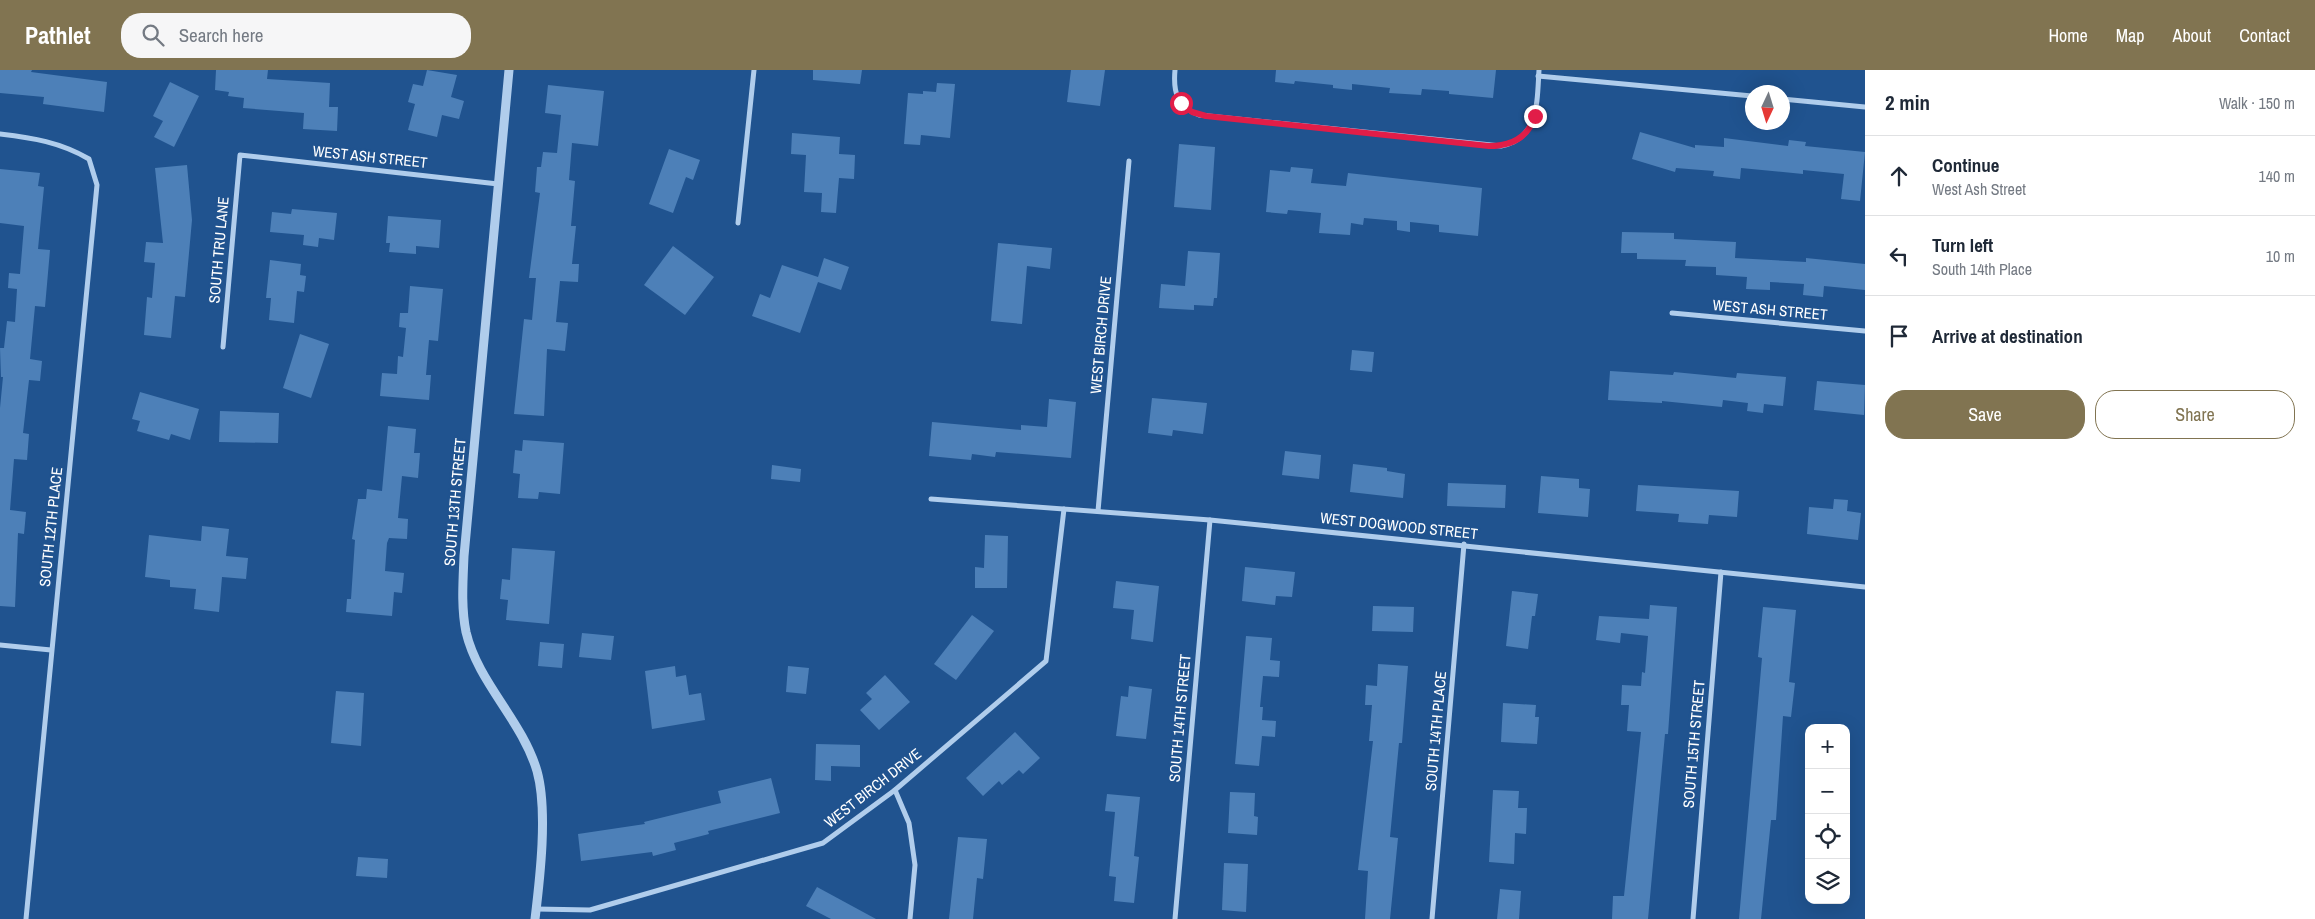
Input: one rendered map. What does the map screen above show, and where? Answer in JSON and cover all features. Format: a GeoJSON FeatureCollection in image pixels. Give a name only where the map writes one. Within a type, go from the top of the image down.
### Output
{"type":"FeatureCollection","features":[{"type":"Feature","properties":{"kind":"street","name":"SOUTH 13TH STREET"},"geometry":{"type":"LineString","coordinates":[[509,70],[464,556],[462,599],[466,633],[479,665],[524,738],[537,772],[543,818],[536,914]]}},
{"type":"Feature","properties":{"kind":"street"},"geometry":{"type":"LineString","coordinates":[[738,223],[754,70]]}},
{"type":"Feature","properties":{"kind":"street"},"geometry":{"type":"LineString","coordinates":[[1175,70],[1175,94],[1186,108],[1206,116],[1489,146],[1501,146],[1515,142],[1532,126],[1539,73],[1745,95]]}},
{"type":"Feature","properties":{"kind":"street"},"geometry":{"type":"LineString","coordinates":[[1790,100],[1865,108]]}},
{"type":"Feature","properties":{"kind":"street","name":"SOUTH 12TH PLACE"},"geometry":{"type":"LineString","coordinates":[[0,134],[48,141],[71,148],[89,159],[97,185],[26,919]]}},
{"type":"Feature","properties":{"kind":"street","name":"WEST ASH STREET"},"geometry":{"type":"LineString","coordinates":[[240,155],[498,184]]}},
{"type":"Feature","properties":{"kind":"street","name":"SOUTH TRU LANE"},"geometry":{"type":"LineString","coordinates":[[223,347],[240,155]]}},
{"type":"Feature","properties":{"kind":"street","name":"WEST BIRCH DRIVE"},"geometry":{"type":"LineString","coordinates":[[1098,512],[1129,161]]}},
{"type":"Feature","properties":{"kind":"street","name":"WEST ASH STREET"},"geometry":{"type":"LineString","coordinates":[[1672,314],[1865,330]]}},
{"type":"Feature","properties":{"kind":"street","name":"WEST DOGWOOD STREET"},"geometry":{"type":"LineString","coordinates":[[930,499],[1210,520],[1464,544],[1865,587]]}},
{"type":"Feature","properties":{"kind":"street","name":"WEST BIRCH DRIVE"},"geometry":{"type":"LineString","coordinates":[[536,914],[590,910],[823,843],[894,790],[1046,661],[1064,508]]}},
{"type":"Feature","properties":{"kind":"street","name":"SOUTH 14TH STREET"},"geometry":{"type":"LineString","coordinates":[[1175,919],[1210,520]]}},
{"type":"Feature","properties":{"kind":"street","name":"SOUTH 14TH PLACE"},"geometry":{"type":"LineString","coordinates":[[1432,919],[1464,544]]}},
{"type":"Feature","properties":{"kind":"street","name":"SOUTH 15TH STREET"},"geometry":{"type":"LineString","coordinates":[[1693,919],[1721,572]]}},
{"type":"Feature","properties":{"kind":"street"},"geometry":{"type":"LineString","coordinates":[[0,645],[51,650]]}},
{"type":"Feature","properties":{"kind":"street"},"geometry":{"type":"LineString","coordinates":[[894,790],[909,824],[915,865],[910,919]]}},
{"type":"Feature","properties":{"kind":"building"},"geometry":{"type":"Polygon","coordinates":[[[0,70],[32,70],[31,72],[107,82],[104,112],[43,104],[44,97],[0,93],[0,70]]]}},
{"type":"Feature","properties":{"kind":"building"},"geometry":{"type":"Polygon","coordinates":[[[216,70],[268,70],[267,79],[330,83],[329,107],[338,107],[337,131],[303,129],[304,113],[243,108],[244,98],[228,96],[229,92],[215,90],[216,70]]]}},
{"type":"Feature","properties":{"kind":"building"},"geometry":{"type":"Polygon","coordinates":[[[427,70],[457,75],[451,97],[464,101],[459,119],[442,115],[437,137],[408,130],[415,104],[408,102],[413,84],[423,86],[427,70]]]}},
{"type":"Feature","properties":{"kind":"building"},"geometry":{"type":"Polygon","coordinates":[[[813,70],[862,70],[860,84],[813,80],[813,70]]]}},
{"type":"Feature","properties":{"kind":"building"},"geometry":{"type":"Polygon","coordinates":[[[1071,70],[1105,70],[1100,106],[1067,102],[1071,70]]]}},
{"type":"Feature","properties":{"kind":"building"},"geometry":{"type":"Polygon","coordinates":[[[1276,70],[1496,70],[1493,98],[1449,94],[1449,91],[1422,89],[1421,95],[1389,93],[1390,88],[1352,84],[1352,90],[1333,88],[1333,85],[1295,81],[1294,84],[1275,82],[1276,70]]]}},
{"type":"Feature","properties":{"kind":"building"},"geometry":{"type":"Polygon","coordinates":[[[170,82],[199,96],[174,147],[154,137],[163,121],[153,116],[170,82]]]}},
{"type":"Feature","properties":{"kind":"building"},"geometry":{"type":"Polygon","coordinates":[[[937,83],[955,84],[950,138],[921,135],[920,145],[904,144],[908,93],[923,94],[923,91],[936,92],[937,83]]]}},
{"type":"Feature","properties":{"kind":"building"},"geometry":{"type":"Polygon","coordinates":[[[548,85],[604,91],[598,146],[572,143],[569,180],[575,181],[571,226],[576,226],[572,264],[579,264],[578,282],[560,281],[556,322],[568,323],[565,351],[547,349],[544,416],[514,414],[524,319],[532,320],[536,278],[529,278],[540,193],[535,192],[537,167],[541,167],[543,152],[557,153],[561,115],[545,113],[548,85]]]}},
{"type":"Feature","properties":{"kind":"building"},"geometry":{"type":"Polygon","coordinates":[[[1640,132],[1695,148],[1695,145],[1724,147],[1724,138],[1788,146],[1789,140],[1806,142],[1805,146],[1865,152],[1860,201],[1841,199],[1844,174],[1803,170],[1803,174],[1741,168],[1740,179],[1713,176],[1714,171],[1676,168],[1675,172],[1632,159],[1640,132]]]}},
{"type":"Feature","properties":{"kind":"building"},"geometry":{"type":"Polygon","coordinates":[[[792,133],[840,137],[839,154],[855,155],[854,179],[839,178],[836,213],[821,212],[822,193],[804,192],[806,155],[791,154],[792,133]]]}},
{"type":"Feature","properties":{"kind":"building"},"geometry":{"type":"Polygon","coordinates":[[[1179,144],[1215,147],[1211,210],[1174,207],[1179,144]]]}},
{"type":"Feature","properties":{"kind":"building"},"geometry":{"type":"Polygon","coordinates":[[[669,149],[700,160],[693,180],[686,177],[673,213],[649,204],[669,149]]]}},
{"type":"Feature","properties":{"kind":"building"},"geometry":{"type":"Polygon","coordinates":[[[187,165],[192,220],[185,297],[175,296],[171,338],[144,335],[147,297],[152,298],[155,263],[144,262],[146,242],[163,243],[155,168],[187,165]]]}},
{"type":"Feature","properties":{"kind":"building"},"geometry":{"type":"Polygon","coordinates":[[[1291,167],[1313,169],[1311,183],[1346,186],[1348,173],[1482,188],[1478,236],[1439,232],[1439,225],[1410,222],[1410,232],[1397,230],[1397,221],[1364,218],[1363,225],[1351,223],[1350,235],[1319,233],[1321,213],[1288,210],[1287,214],[1266,212],[1270,170],[1290,172],[1291,167]]]}},
{"type":"Feature","properties":{"kind":"building"},"geometry":{"type":"Polygon","coordinates":[[[0,169],[40,173],[38,186],[44,187],[38,249],[50,250],[45,307],[35,306],[30,359],[42,361],[40,381],[29,380],[23,433],[29,434],[27,460],[14,459],[10,510],[26,512],[24,534],[18,533],[15,607],[0,606],[0,408],[3,377],[1,377],[0,348],[4,348],[7,321],[15,322],[17,289],[8,288],[9,273],[20,274],[24,226],[0,223],[0,169]]]}},
{"type":"Feature","properties":{"kind":"building"},"geometry":{"type":"Polygon","coordinates":[[[292,209],[337,213],[334,240],[319,238],[318,247],[303,245],[304,235],[270,232],[272,212],[291,214],[292,209]]]}},
{"type":"Feature","properties":{"kind":"building"},"geometry":{"type":"Polygon","coordinates":[[[388,216],[441,220],[439,248],[416,246],[416,254],[389,252],[390,243],[386,243],[388,216]]]}},
{"type":"Feature","properties":{"kind":"building"},"geometry":{"type":"Polygon","coordinates":[[[1622,232],[1674,233],[1674,239],[1736,242],[1735,258],[1806,262],[1806,258],[1865,264],[1865,290],[1824,286],[1823,297],[1803,295],[1804,284],[1770,282],[1770,290],[1746,289],[1747,277],[1716,275],[1716,267],[1685,266],[1686,260],[1637,259],[1637,253],[1621,253],[1622,232]]]}},
{"type":"Feature","properties":{"kind":"building"},"geometry":{"type":"Polygon","coordinates":[[[998,243],[1052,248],[1050,269],[1027,266],[1022,324],[991,321],[998,243]]]}},
{"type":"Feature","properties":{"kind":"building"},"geometry":{"type":"Polygon","coordinates":[[[673,246],[714,277],[685,315],[644,285],[673,246]]]}},
{"type":"Feature","properties":{"kind":"building"},"geometry":{"type":"Polygon","coordinates":[[[1188,251],[1220,253],[1217,298],[1214,298],[1213,306],[1194,305],[1194,310],[1159,308],[1161,284],[1185,286],[1188,251]]]}},
{"type":"Feature","properties":{"kind":"building"},"geometry":{"type":"Polygon","coordinates":[[[824,258],[849,267],[841,290],[818,282],[800,333],[752,316],[760,294],[770,298],[782,265],[818,277],[824,258]]]}},
{"type":"Feature","properties":{"kind":"building"},"geometry":{"type":"Polygon","coordinates":[[[270,260],[301,264],[300,275],[306,276],[304,292],[297,291],[294,323],[269,320],[271,298],[266,298],[270,260]]]}},
{"type":"Feature","properties":{"kind":"building"},"geometry":{"type":"Polygon","coordinates":[[[410,286],[443,289],[438,341],[429,340],[426,375],[431,375],[429,400],[380,396],[382,373],[397,374],[398,356],[403,357],[406,328],[399,327],[400,313],[408,313],[410,286]]]}},
{"type":"Feature","properties":{"kind":"building"},"geometry":{"type":"Polygon","coordinates":[[[300,334],[329,344],[311,398],[283,388],[300,334]]]}},
{"type":"Feature","properties":{"kind":"building"},"geometry":{"type":"Polygon","coordinates":[[[1352,350],[1374,352],[1372,372],[1350,370],[1352,350]]]}},
{"type":"Feature","properties":{"kind":"building"},"geometry":{"type":"Polygon","coordinates":[[[1610,371],[1673,375],[1674,372],[1736,378],[1737,373],[1786,377],[1783,406],[1764,404],[1763,413],[1747,411],[1748,403],[1723,400],[1722,407],[1662,401],[1662,403],[1608,400],[1610,371]]]}},
{"type":"Feature","properties":{"kind":"building"},"geometry":{"type":"Polygon","coordinates":[[[1817,381],[1865,385],[1864,415],[1814,410],[1817,381]]]}},
{"type":"Feature","properties":{"kind":"building"},"geometry":{"type":"Polygon","coordinates":[[[140,392],[199,409],[190,440],[171,434],[169,440],[137,431],[140,421],[132,419],[140,392]]]}},
{"type":"Feature","properties":{"kind":"building"},"geometry":{"type":"Polygon","coordinates":[[[1152,398],[1207,403],[1203,434],[1173,430],[1172,436],[1148,433],[1152,398]]]}},
{"type":"Feature","properties":{"kind":"building"},"geometry":{"type":"Polygon","coordinates":[[[1049,399],[1076,402],[1071,458],[996,452],[995,457],[972,454],[971,460],[929,456],[932,422],[1021,430],[1021,425],[1047,427],[1049,399]]]}},
{"type":"Feature","properties":{"kind":"building"},"geometry":{"type":"Polygon","coordinates":[[[220,411],[279,413],[278,443],[219,442],[220,411]]]}},
{"type":"Feature","properties":{"kind":"building"},"geometry":{"type":"Polygon","coordinates":[[[388,426],[416,429],[414,453],[420,453],[418,478],[402,476],[398,518],[408,519],[407,539],[389,538],[387,543],[385,571],[404,573],[402,593],[394,592],[392,616],[346,612],[347,599],[351,599],[355,540],[352,539],[358,499],[366,499],[367,489],[382,491],[388,426]]]}},
{"type":"Feature","properties":{"kind":"building"},"geometry":{"type":"Polygon","coordinates":[[[523,440],[564,443],[560,494],[539,492],[538,499],[518,498],[520,474],[513,473],[515,450],[522,451],[523,440]]]}},
{"type":"Feature","properties":{"kind":"building"},"geometry":{"type":"Polygon","coordinates":[[[1285,451],[1321,455],[1319,479],[1282,475],[1285,451]]]}},
{"type":"Feature","properties":{"kind":"building"},"geometry":{"type":"Polygon","coordinates":[[[1353,464],[1387,468],[1387,471],[1405,474],[1403,498],[1350,492],[1353,464]]]}},
{"type":"Feature","properties":{"kind":"building"},"geometry":{"type":"Polygon","coordinates":[[[772,465],[801,469],[800,482],[771,479],[772,465]]]}},
{"type":"Feature","properties":{"kind":"building"},"geometry":{"type":"Polygon","coordinates":[[[1541,476],[1579,479],[1579,488],[1590,489],[1588,517],[1538,513],[1541,476]]]}},
{"type":"Feature","properties":{"kind":"building"},"geometry":{"type":"Polygon","coordinates":[[[1448,483],[1506,485],[1505,508],[1447,506],[1448,483]]]}},
{"type":"Feature","properties":{"kind":"building"},"geometry":{"type":"Polygon","coordinates":[[[1638,485],[1739,491],[1737,517],[1709,515],[1708,524],[1678,522],[1679,514],[1636,511],[1638,485]]]}},
{"type":"Feature","properties":{"kind":"building"},"geometry":{"type":"Polygon","coordinates":[[[1834,499],[1848,500],[1847,511],[1861,513],[1858,540],[1807,534],[1809,507],[1833,509],[1834,499]]]}},
{"type":"Feature","properties":{"kind":"building"},"geometry":{"type":"Polygon","coordinates":[[[202,526],[229,529],[226,556],[248,558],[246,579],[222,577],[219,612],[194,609],[196,589],[170,587],[170,580],[145,577],[149,535],[201,541],[202,526]]]}},
{"type":"Feature","properties":{"kind":"building"},"geometry":{"type":"Polygon","coordinates":[[[985,535],[1008,536],[1007,588],[975,588],[975,567],[984,568],[985,535]]]}},
{"type":"Feature","properties":{"kind":"building"},"geometry":{"type":"Polygon","coordinates":[[[512,548],[555,551],[549,624],[506,620],[508,600],[500,599],[502,579],[510,580],[512,548]]]}},
{"type":"Feature","properties":{"kind":"building"},"geometry":{"type":"Polygon","coordinates":[[[1245,567],[1295,572],[1292,597],[1276,596],[1275,605],[1242,601],[1245,567]]]}},
{"type":"Feature","properties":{"kind":"building"},"geometry":{"type":"Polygon","coordinates":[[[1116,581],[1159,586],[1153,642],[1131,639],[1134,610],[1113,608],[1116,581]]]}},
{"type":"Feature","properties":{"kind":"building"},"geometry":{"type":"Polygon","coordinates":[[[1512,591],[1538,594],[1535,616],[1532,616],[1528,649],[1506,646],[1512,591]]]}},
{"type":"Feature","properties":{"kind":"building"},"geometry":{"type":"Polygon","coordinates":[[[1650,605],[1677,607],[1668,734],[1665,734],[1648,919],[1612,919],[1613,896],[1624,896],[1641,732],[1627,731],[1629,705],[1621,705],[1622,685],[1641,686],[1642,672],[1645,673],[1648,636],[1621,633],[1620,643],[1596,640],[1599,616],[1649,619],[1650,605]]]}},
{"type":"Feature","properties":{"kind":"building"},"geometry":{"type":"Polygon","coordinates":[[[1373,606],[1414,607],[1413,632],[1372,631],[1373,606]]]}},
{"type":"Feature","properties":{"kind":"building"},"geometry":{"type":"Polygon","coordinates":[[[1763,607],[1796,610],[1789,682],[1795,683],[1791,717],[1783,716],[1776,820],[1771,820],[1761,919],[1739,919],[1762,658],[1758,657],[1763,607]]]}},
{"type":"Feature","properties":{"kind":"building"},"geometry":{"type":"Polygon","coordinates":[[[972,615],[994,631],[956,680],[934,664],[972,615]]]}},
{"type":"Feature","properties":{"kind":"building"},"geometry":{"type":"Polygon","coordinates":[[[582,633],[614,636],[611,660],[579,657],[582,633]]]}},
{"type":"Feature","properties":{"kind":"building"},"geometry":{"type":"Polygon","coordinates":[[[1246,636],[1272,638],[1270,660],[1280,661],[1279,677],[1263,676],[1260,707],[1263,707],[1262,720],[1276,721],[1275,737],[1262,736],[1259,766],[1235,764],[1246,636]]]}},
{"type":"Feature","properties":{"kind":"building"},"geometry":{"type":"Polygon","coordinates":[[[540,642],[564,644],[562,668],[538,666],[540,642]]]}},
{"type":"Feature","properties":{"kind":"building"},"geometry":{"type":"Polygon","coordinates":[[[1378,664],[1408,666],[1402,743],[1399,743],[1390,837],[1398,838],[1390,919],[1365,919],[1368,871],[1358,870],[1373,741],[1369,741],[1372,705],[1365,705],[1366,685],[1377,686],[1378,664]]]}},
{"type":"Feature","properties":{"kind":"building"},"geometry":{"type":"Polygon","coordinates":[[[675,666],[676,677],[686,675],[689,695],[701,693],[705,720],[652,729],[645,671],[675,666]]]}},
{"type":"Feature","properties":{"kind":"building"},"geometry":{"type":"Polygon","coordinates":[[[788,666],[809,668],[806,694],[786,692],[788,666]]]}},
{"type":"Feature","properties":{"kind":"building"},"geometry":{"type":"Polygon","coordinates":[[[885,675],[910,702],[879,730],[860,710],[872,699],[866,693],[885,675]]]}},
{"type":"Feature","properties":{"kind":"building"},"geometry":{"type":"Polygon","coordinates":[[[1129,686],[1152,689],[1146,739],[1116,736],[1121,696],[1128,697],[1129,686]]]}},
{"type":"Feature","properties":{"kind":"building"},"geometry":{"type":"Polygon","coordinates":[[[336,691],[364,693],[361,746],[331,743],[336,691]]]}},
{"type":"Feature","properties":{"kind":"building"},"geometry":{"type":"Polygon","coordinates":[[[1503,703],[1536,705],[1535,717],[1539,717],[1537,744],[1501,742],[1503,703]]]}},
{"type":"Feature","properties":{"kind":"building"},"geometry":{"type":"Polygon","coordinates":[[[1015,732],[1040,758],[1023,774],[1019,770],[1002,785],[999,781],[983,796],[966,778],[1015,732]]]}},
{"type":"Feature","properties":{"kind":"building"},"geometry":{"type":"Polygon","coordinates":[[[816,744],[860,745],[860,767],[831,766],[831,781],[815,780],[816,744]]]}},
{"type":"Feature","properties":{"kind":"building"},"geometry":{"type":"Polygon","coordinates":[[[771,778],[780,813],[708,831],[709,834],[674,843],[676,850],[653,856],[652,852],[581,861],[578,834],[645,824],[644,822],[721,803],[718,791],[771,778]]]}},
{"type":"Feature","properties":{"kind":"building"},"geometry":{"type":"Polygon","coordinates":[[[1493,790],[1519,791],[1518,808],[1527,808],[1526,834],[1515,833],[1514,864],[1489,862],[1493,790]]]}},
{"type":"Feature","properties":{"kind":"building"},"geometry":{"type":"Polygon","coordinates":[[[1230,792],[1255,793],[1254,816],[1258,817],[1257,835],[1228,833],[1230,792]]]}},
{"type":"Feature","properties":{"kind":"building"},"geometry":{"type":"Polygon","coordinates":[[[1107,794],[1140,797],[1134,856],[1139,857],[1134,903],[1114,901],[1116,877],[1109,876],[1115,812],[1105,811],[1107,794]]]}},
{"type":"Feature","properties":{"kind":"building"},"geometry":{"type":"Polygon","coordinates":[[[958,837],[987,839],[983,879],[977,878],[973,919],[949,919],[958,837]]]}},
{"type":"Feature","properties":{"kind":"building"},"geometry":{"type":"Polygon","coordinates":[[[358,857],[388,859],[387,878],[356,876],[358,857]]]}},
{"type":"Feature","properties":{"kind":"building"},"geometry":{"type":"Polygon","coordinates":[[[1224,863],[1248,864],[1246,912],[1222,910],[1224,863]]]}},
{"type":"Feature","properties":{"kind":"building"},"geometry":{"type":"Polygon","coordinates":[[[817,887],[876,919],[831,919],[806,906],[817,887]]]}},
{"type":"Feature","properties":{"kind":"building"},"geometry":{"type":"Polygon","coordinates":[[[1500,889],[1521,891],[1519,919],[1497,919],[1500,889]]]}},
{"type":"Feature","properties":{"kind":"route"},"geometry":{"type":"LineString","coordinates":[[1181,103],[1192,112],[1206,116],[1489,146],[1501,146],[1522,138],[1532,126],[1535,116]]}}]}
